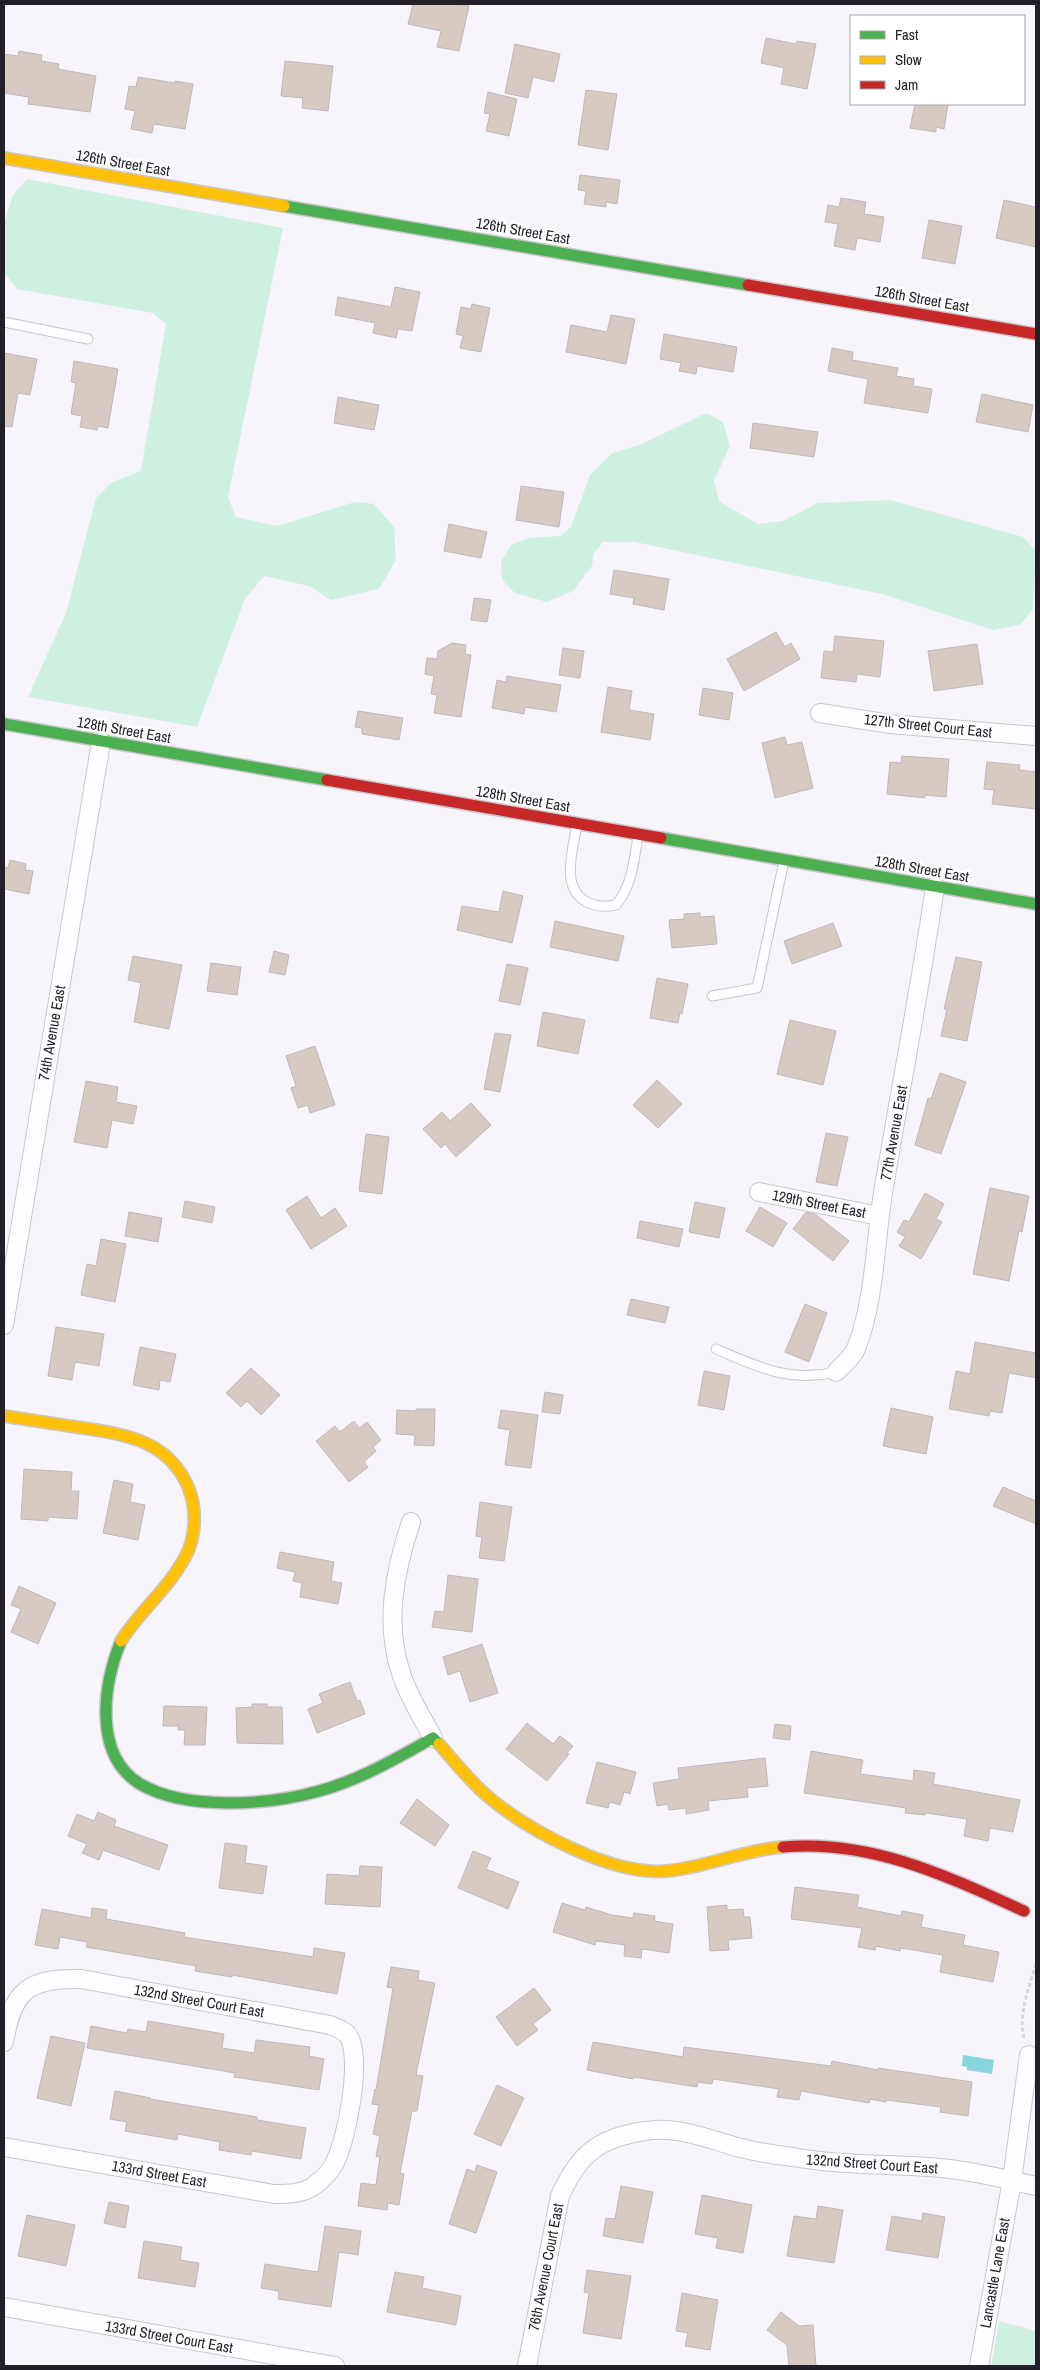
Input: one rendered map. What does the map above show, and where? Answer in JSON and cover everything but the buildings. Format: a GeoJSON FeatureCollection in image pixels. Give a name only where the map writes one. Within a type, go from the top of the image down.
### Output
{"type":"FeatureCollection","features":[{"type":"Feature","properties":{"kind":"street","name":"126th Street East"},"geometry":{"type":"LineString","coordinates":[[4,158],[1036,334]]}},
{"type":"Feature","properties":{"kind":"street","name":"127th Street Court East"},"geometry":{"type":"LineString","coordinates":[[820,713],[890,724],[1036,736]]}},
{"type":"Feature","properties":{"kind":"street","name":"128th Street East"},"geometry":{"type":"LineString","coordinates":[[4,724],[1036,904]]}},
{"type":"Feature","properties":{"kind":"street","name":"74th Avenue East"},"geometry":{"type":"LineString","coordinates":[[4,1315],[101,742]]}},
{"type":"Feature","properties":{"kind":"street","name":"77th Avenue East"},"geometry":{"type":"LineString","coordinates":[[836,1372],[856,1348],[861,1334],[871,1281],[879,1216],[921,982],[935,887]]}},
{"type":"Feature","properties":{"kind":"street","name":"129th Street East"},"geometry":{"type":"LineString","coordinates":[[759,1192],[879,1216]]}},
{"type":"Feature","properties":{"kind":"street"},"geometry":{"type":"LineString","coordinates":[[4,1416],[125,1434],[145,1440],[159,1449],[175,1464],[188,1489],[194,1514],[194,1530],[186,1558],[134,1620],[122,1638],[106,1692],[105,1720],[107,1737],[121,1768],[132,1778],[147,1788],[179,1799],[253,1802],[287,1798],[321,1790],[356,1778],[433,1738]]}},
{"type":"Feature","properties":{"kind":"street"},"geometry":{"type":"LineString","coordinates":[[411,1522],[401,1553],[392,1611],[395,1652],[409,1694],[433,1738],[472,1782],[520,1821],[539,1832],[612,1864],[650,1872],[700,1865],[763,1849],[821,1846],[884,1854],[925,1867],[1024,1911]]}},
{"type":"Feature","properties":{"kind":"street","name":"132nd Street Court East"},"geometry":{"type":"LineString","coordinates":[[4,2042],[14,2005],[25,1990],[55,1979],[81,1979],[330,2025],[342,2030],[349,2038],[355,2071],[344,2141],[328,2173],[314,2187]]}},
{"type":"Feature","properties":{"kind":"street","name":"Lancastle Lane East"},"geometry":{"type":"LineString","coordinates":[[979,2366],[1012,2180],[1029,2055]]}},
{"type":"Feature","properties":{"kind":"street","name":"132nd Street Court East"},"geometry":{"type":"LineString","coordinates":[[620,2137],[654,2129],[682,2132],[741,2148],[794,2158],[850,2164],[930,2167],[1012,2180],[1036,2186]]}},
{"type":"Feature","properties":{"kind":"street","name":"76th Avenue Court East"},"geometry":{"type":"LineString","coordinates":[[527,2366],[560,2196],[571,2172],[581,2159],[593,2149],[620,2137]]}},
{"type":"Feature","properties":{"kind":"street","name":"133rd Street East"},"geometry":{"type":"LineString","coordinates":[[4,2147],[274,2194],[292,2194],[314,2187]]}},
{"type":"Feature","properties":{"kind":"street","name":"133rd Street Court East"},"geometry":{"type":"LineString","coordinates":[[4,2307],[335,2366]]}},
{"type":"Feature","properties":{"kind":"lane"},"geometry":{"type":"LineString","coordinates":[[4,322],[88,339]]}},
{"type":"Feature","properties":{"kind":"lane"},"geometry":{"type":"LineString","coordinates":[[577,824],[570,880],[573,891],[580,899],[605,908],[616,905],[623,897],[630,880],[639,834]]}},
{"type":"Feature","properties":{"kind":"lane"},"geometry":{"type":"LineString","coordinates":[[712,996],[757,988],[784,859]]}},
{"type":"Feature","properties":{"kind":"lane"},"geometry":{"type":"LineString","coordinates":[[716,1349],[761,1368],[791,1376],[816,1377],[836,1372]]}},
{"type":"Feature","properties":{"kind":"path"},"geometry":{"type":"LineString","coordinates":[[1029,2055],[1023,2034],[1024,2013],[1028,1989],[1036,1965]]}},
{"type":"Feature","properties":{"kind":"green space"},"geometry":{"type":"Polygon","coordinates":[[[27,179],[283,228],[228,497],[236,517],[277,526],[355,502],[374,504],[394,527],[396,560],[379,589],[331,600],[309,586],[264,576],[245,599],[197,727],[28,697],[66,613],[96,498],[111,483],[141,471],[166,324],[153,313],[17,289],[4,272],[4,224],[13,195],[27,179]]]}},
{"type":"Feature","properties":{"kind":"green space"},"geometry":{"type":"Polygon","coordinates":[[[706,413],[723,422],[730,446],[714,480],[719,501],[758,524],[783,521],[818,503],[890,500],[1023,537],[1036,551],[1033,609],[1020,625],[993,630],[882,594],[635,542],[603,542],[594,553],[592,566],[573,591],[547,602],[515,593],[502,580],[501,562],[511,545],[528,538],[560,536],[571,527],[590,475],[611,454],[642,444],[706,413]]]}},
{"type":"Feature","properties":{"kind":"green space"},"geometry":{"type":"Polygon","coordinates":[[[999,2321],[1036,2331],[1036,2366],[991,2366],[999,2321]]]}},
{"type":"Feature","properties":{"kind":"water"},"geometry":{"type":"Polygon","coordinates":[[[963,2055],[994,2060],[992,2074],[967,2070],[967,2067],[962,2066],[963,2055]]]}},
{"type":"Feature","properties":{"kind":"traffic: fast"},"geometry":{"type":"LineString","coordinates":[[284,206],[748,285]]}},
{"type":"Feature","properties":{"kind":"traffic: fast"},"geometry":{"type":"LineString","coordinates":[[4,724],[327,780]]}},
{"type":"Feature","properties":{"kind":"traffic: fast"},"geometry":{"type":"LineString","coordinates":[[661,838],[1036,904]]}},
{"type":"Feature","properties":{"kind":"traffic: fast"},"geometry":{"type":"LineString","coordinates":[[121,1641],[110,1678],[107,1698],[106,1718],[109,1738],[115,1756],[125,1771],[140,1784],[159,1793],[204,1802],[228,1803],[277,1800],[319,1791],[349,1781],[392,1761],[433,1738],[439,1744]]}},
{"type":"Feature","properties":{"kind":"traffic: slow"},"geometry":{"type":"LineString","coordinates":[[4,158],[284,206]]}},
{"type":"Feature","properties":{"kind":"traffic: slow"},"geometry":{"type":"LineString","coordinates":[[4,1416],[111,1433],[143,1442],[157,1449],[170,1459],[189,1489],[194,1511],[194,1527],[189,1549],[175,1574],[121,1641]]}},
{"type":"Feature","properties":{"kind":"traffic: slow"},"geometry":{"type":"LineString","coordinates":[[439,1744],[461,1770],[502,1808],[546,1836],[571,1848],[621,1866],[645,1871],[667,1871],[696,1866],[754,1851],[783,1847]]}},
{"type":"Feature","properties":{"kind":"traffic: jam"},"geometry":{"type":"LineString","coordinates":[[748,285],[1036,334]]}},
{"type":"Feature","properties":{"kind":"traffic: jam"},"geometry":{"type":"LineString","coordinates":[[327,780],[661,838]]}},
{"type":"Feature","properties":{"kind":"traffic: jam"},"geometry":{"type":"LineString","coordinates":[[783,1847],[815,1846],[847,1849],[877,1855],[937,1873],[1024,1911]]}}]}
